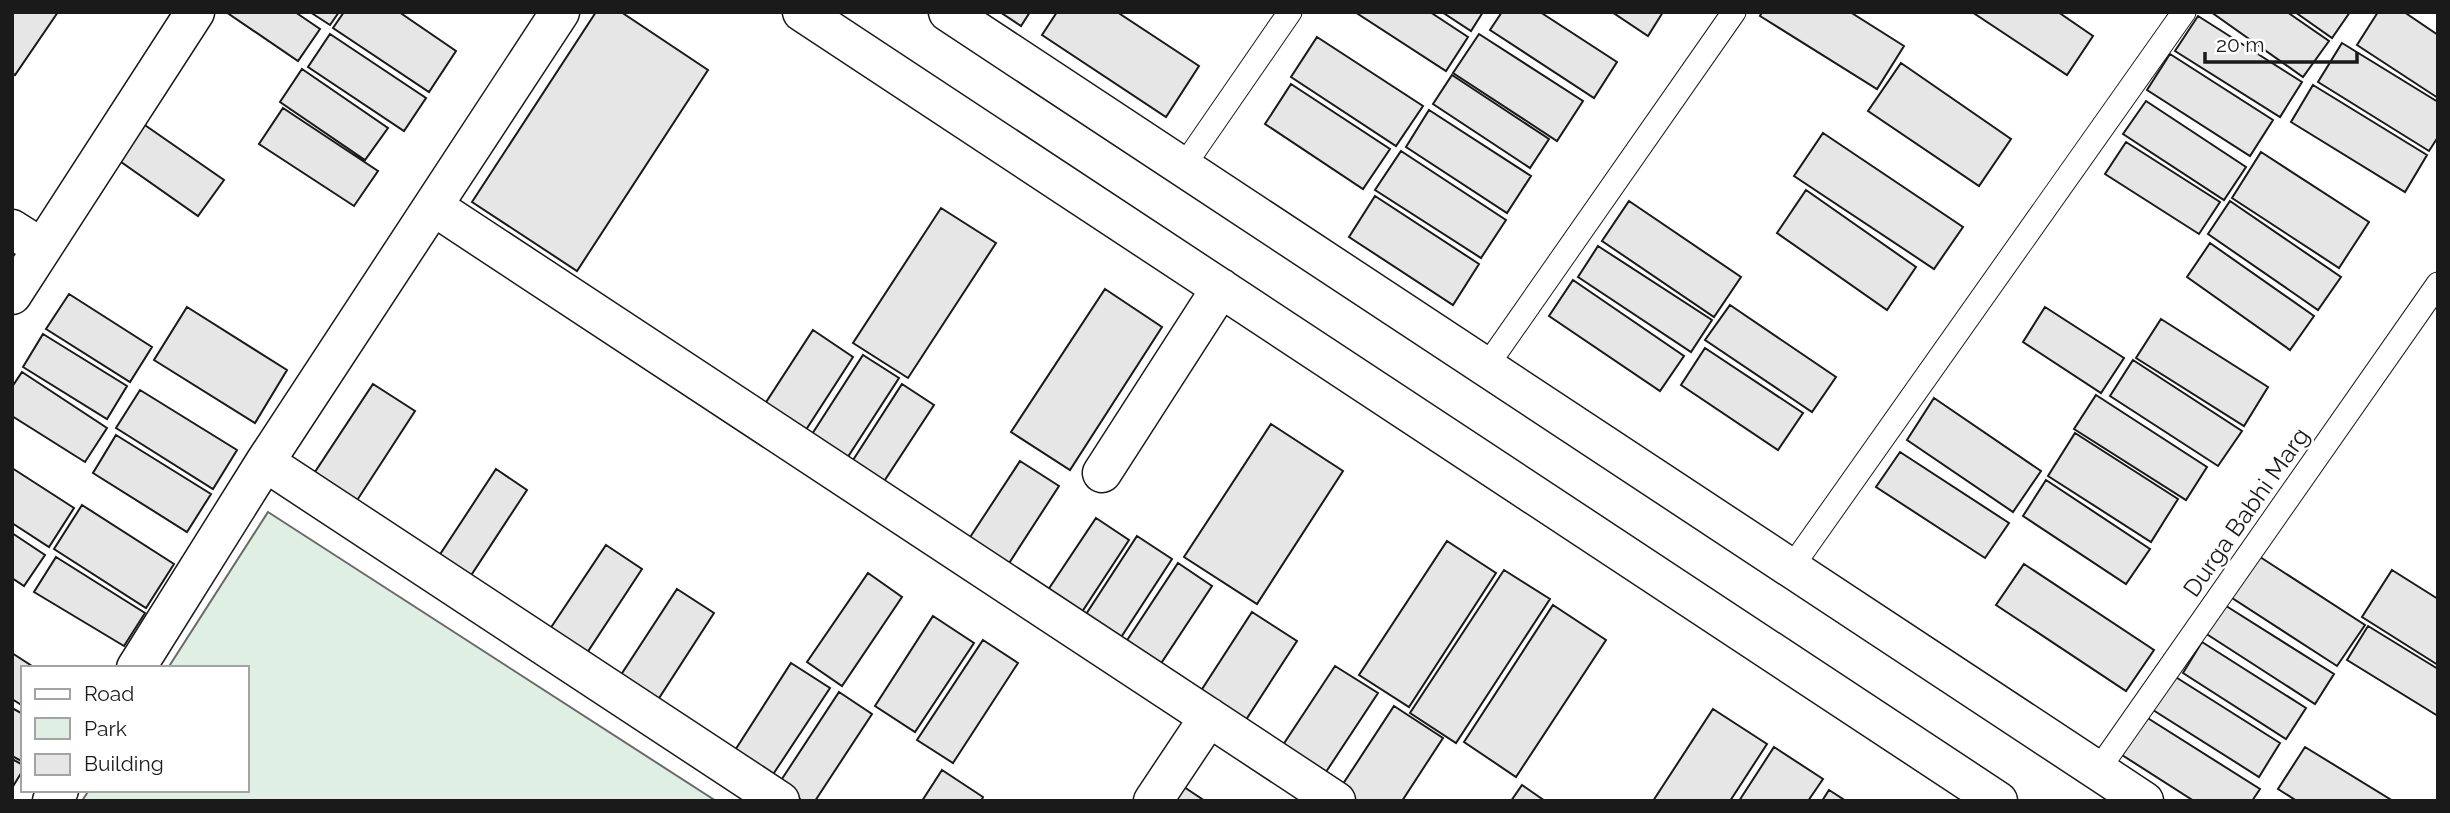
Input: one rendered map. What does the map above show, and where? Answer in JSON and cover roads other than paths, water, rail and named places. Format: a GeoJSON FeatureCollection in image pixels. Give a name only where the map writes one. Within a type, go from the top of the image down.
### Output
{"type":"FeatureCollection","features":[{"type":"Feature","properties":{"kind":"street"},"geometry":{"type":"LineString","coordinates":[[12,295],[27,238],[195,12]]}},
{"type":"Feature","properties":{"kind":"street"},"geometry":{"type":"LineString","coordinates":[[137,666],[265,462],[560,12]]}},
{"type":"Feature","properties":{"kind":"street"},"geometry":{"type":"LineString","coordinates":[[948,12],[2144,801]]}},
{"type":"Feature","properties":{"kind":"street"},"geometry":{"type":"LineString","coordinates":[[811,15],[1976,795]]}},
{"type":"Feature","properties":{"kind":"street"},"geometry":{"type":"LineString","coordinates":[[433,206],[1336,801]]}},
{"type":"Feature","properties":{"kind":"street"},"geometry":{"type":"LineString","coordinates":[[1102,473],[1221,288]]}},
{"type":"Feature","properties":{"kind":"street"},"geometry":{"type":"LineString","coordinates":[[265,462],[779,800]]}},
{"type":"Feature","properties":{"kind":"street"},"geometry":{"type":"LineString","coordinates":[[1153,801],[1209,717]]}},
{"type":"Feature","properties":{"kind":"lane"},"geometry":{"type":"LineString","coordinates":[[1183,167],[1290,12]]}},
{"type":"Feature","properties":{"kind":"lane"},"geometry":{"type":"LineString","coordinates":[[1486,367],[1734,12]]}},
{"type":"Feature","properties":{"kind":"lane"},"geometry":{"type":"LineString","coordinates":[[1791,568],[2184,12]]}},
{"type":"Feature","properties":{"kind":"lane","name":"Durga Babhi Marg"},"geometry":{"type":"LineString","coordinates":[[2098,770],[2438,284]]}}]}
